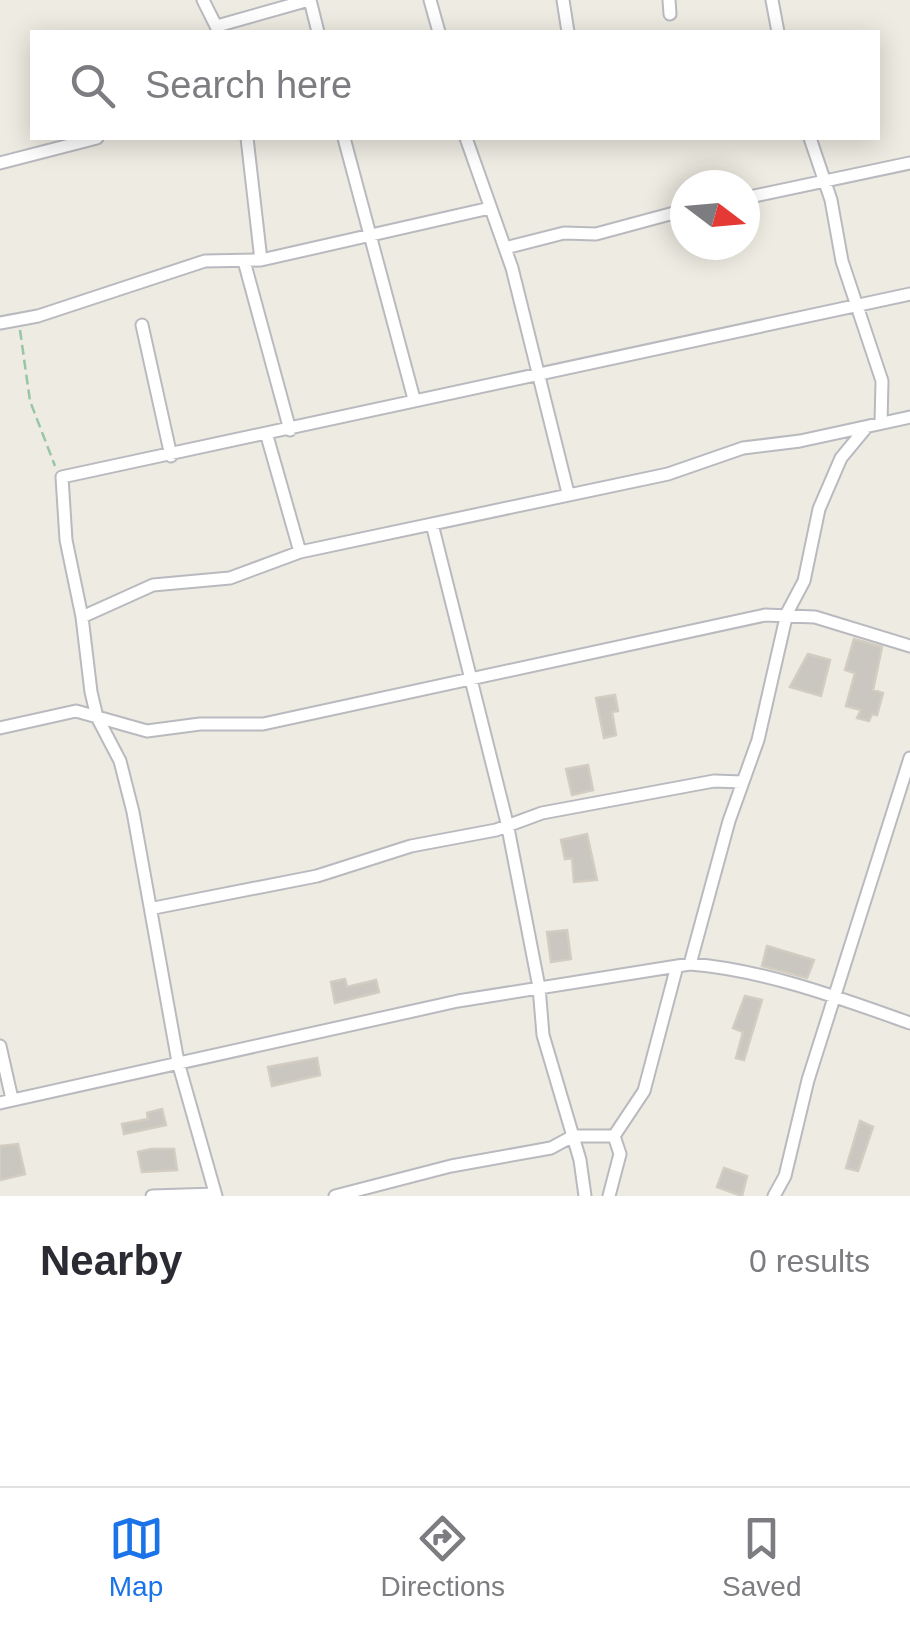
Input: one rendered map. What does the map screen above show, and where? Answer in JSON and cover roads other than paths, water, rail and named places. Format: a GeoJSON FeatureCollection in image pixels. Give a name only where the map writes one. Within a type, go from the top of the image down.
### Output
{"type":"FeatureCollection","features":[{"type":"Feature","properties":{"kind":"street"},"geometry":{"type":"LineString","coordinates":[[202,0],[218,30],[309,0],[317,30]]}},
{"type":"Feature","properties":{"kind":"street"},"geometry":{"type":"LineString","coordinates":[[430,0],[438,30]]}},
{"type":"Feature","properties":{"kind":"street"},"geometry":{"type":"LineString","coordinates":[[563,0],[568,30]]}},
{"type":"Feature","properties":{"kind":"street"},"geometry":{"type":"LineString","coordinates":[[669,0],[670,14]]}},
{"type":"Feature","properties":{"kind":"street"},"geometry":{"type":"LineString","coordinates":[[772,0],[778,30]]}},
{"type":"Feature","properties":{"kind":"street"},"geometry":{"type":"LineString","coordinates":[[0,163],[89,140]]}},
{"type":"Feature","properties":{"kind":"street"},"geometry":{"type":"LineString","coordinates":[[252,140],[261,260]]}},
{"type":"Feature","properties":{"kind":"street"},"geometry":{"type":"LineString","coordinates":[[344,140],[367,236],[414,399]]}},
{"type":"Feature","properties":{"kind":"street"},"geometry":{"type":"LineString","coordinates":[[467,140],[505,248],[568,493]]}},
{"type":"Feature","properties":{"kind":"street"},"geometry":{"type":"LineString","coordinates":[[811,140],[826,182],[842,261],[882,381],[881,423]]}},
{"type":"Feature","properties":{"kind":"street"},"geometry":{"type":"LineString","coordinates":[[760,195],[910,163]]}},
{"type":"Feature","properties":{"kind":"street"},"geometry":{"type":"LineString","coordinates":[[0,322],[192,264],[261,260],[490,208]]}},
{"type":"Feature","properties":{"kind":"street"},"geometry":{"type":"LineString","coordinates":[[505,248],[564,233],[596,234],[624,222],[670,213]]}},
{"type":"Feature","properties":{"kind":"street"},"geometry":{"type":"LineString","coordinates":[[244,261],[290,430]]}},
{"type":"Feature","properties":{"kind":"street"},"geometry":{"type":"LineString","coordinates":[[152,1196],[216,1195],[178,1062],[154,908],[120,761],[96,716],[82,616],[66,540],[62,478],[910,294]]}},
{"type":"Feature","properties":{"kind":"street"},"geometry":{"type":"LineString","coordinates":[[142,325],[172,456]]}},
{"type":"Feature","properties":{"kind":"street"},"geometry":{"type":"LineString","coordinates":[[82,616],[153,584],[230,578],[300,552],[668,474],[744,448],[864,430],[910,417]]}},
{"type":"Feature","properties":{"kind":"street"},"geometry":{"type":"LineString","coordinates":[[614,1136],[644,1091],[758,740],[786,614],[804,581],[819,509],[841,458],[864,430]]}},
{"type":"Feature","properties":{"kind":"street"},"geometry":{"type":"LineString","coordinates":[[267,436],[300,552]]}},
{"type":"Feature","properties":{"kind":"street"},"geometry":{"type":"LineString","coordinates":[[432,524],[508,823],[539,987],[543,1036],[573,1136],[585,1196]]}},
{"type":"Feature","properties":{"kind":"street"},"geometry":{"type":"LineString","coordinates":[[0,728],[76,712],[148,732],[200,724],[248,726],[786,614],[814,617],[910,646]]}},
{"type":"Feature","properties":{"kind":"street"},"geometry":{"type":"LineString","coordinates":[[774,1196],[785,1176],[834,997],[910,758]]}},
{"type":"Feature","properties":{"kind":"street"},"geometry":{"type":"LineString","coordinates":[[154,908],[317,876],[411,846],[469,836],[508,823],[714,781],[743,782]]}},
{"type":"Feature","properties":{"kind":"street"},"geometry":{"type":"LineString","coordinates":[[0,1046],[6,1101],[539,987],[684,965],[719,966],[834,997],[910,1024]]}},
{"type":"Feature","properties":{"kind":"street"},"geometry":{"type":"LineString","coordinates":[[335,1196],[451,1166],[551,1148],[573,1136],[614,1136]]}},
{"type":"Feature","properties":{"kind":"street"},"geometry":{"type":"LineString","coordinates":[[609,1196],[620,1154],[614,1136]]}}]}
